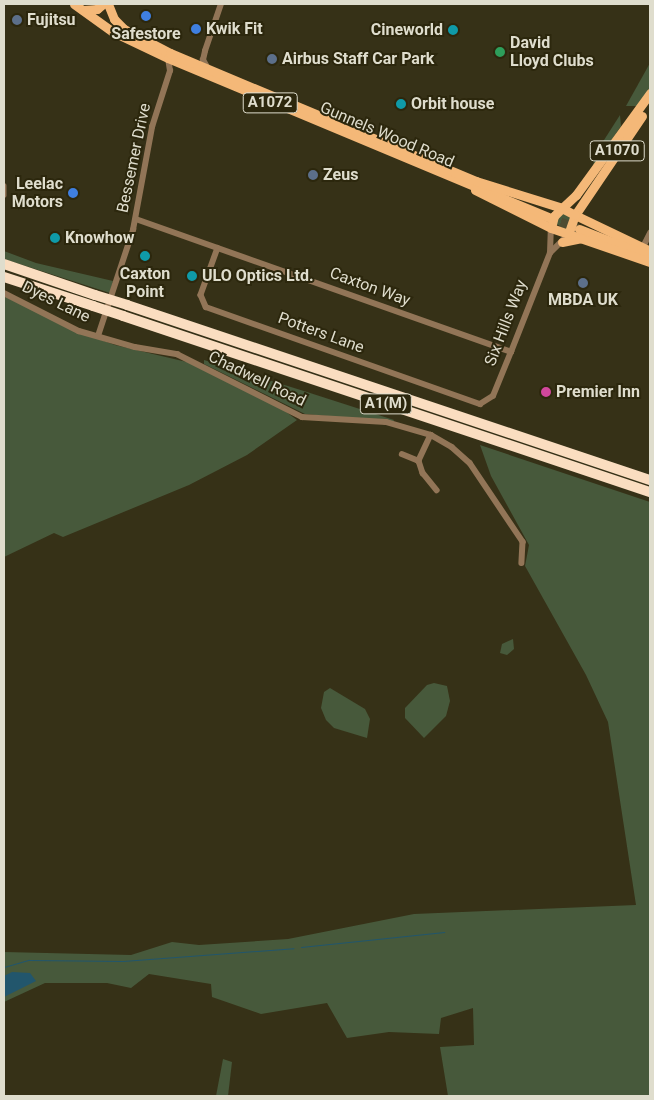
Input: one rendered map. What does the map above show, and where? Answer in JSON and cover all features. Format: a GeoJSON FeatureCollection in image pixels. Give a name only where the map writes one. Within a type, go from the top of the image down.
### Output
{"type":"FeatureCollection","features":[{"type":"Feature","properties":{"kind":"highway","name":"A1(M)"},"geometry":{"type":"LineString","coordinates":[[4,264],[650,480]]}},
{"type":"Feature","properties":{"kind":"highway","name":"A1(M)"},"geometry":{"type":"LineString","coordinates":[[4,277],[650,492]]}},
{"type":"Feature","properties":{"kind":"main road","name":"Gunnels Wood Road"},"geometry":{"type":"LineString","coordinates":[[74,4],[113,32],[168,58],[208,68],[476,180],[562,208],[649,255]]}},
{"type":"Feature","properties":{"kind":"main road"},"geometry":{"type":"LineString","coordinates":[[83,10],[97,8],[103,4]]}},
{"type":"Feature","properties":{"kind":"main road","name":"Gunnels Wood Road"},"geometry":{"type":"LineString","coordinates":[[108,4],[114,18],[124,29],[187,63],[464,183],[561,233],[569,232],[649,255]]}},
{"type":"Feature","properties":{"kind":"main road","name":"A1070"},"geometry":{"type":"LineString","coordinates":[[562,208],[581,189],[650,93]]}},
{"type":"Feature","properties":{"kind":"main road","name":"A1070"},"geometry":{"type":"LineString","coordinates":[[575,215],[650,103]]}},
{"type":"Feature","properties":{"kind":"main road","name":"Gunnels Wood Road"},"geometry":{"type":"LineString","coordinates":[[476,180],[488,189]]}},
{"type":"Feature","properties":{"kind":"main road","name":"Gunnels Wood Road"},"geometry":{"type":"LineString","coordinates":[[464,183],[488,189],[548,217]]}},
{"type":"Feature","properties":{"kind":"main road"},"geometry":{"type":"LineString","coordinates":[[585,199],[586,211],[592,223]]}},
{"type":"Feature","properties":{"kind":"main road"},"geometry":{"type":"LineString","coordinates":[[551,228],[554,216],[562,208]]}},
{"type":"Feature","properties":{"kind":"main road"},"geometry":{"type":"LineString","coordinates":[[569,232],[575,215]]}},
{"type":"Feature","properties":{"kind":"main road"},"geometry":{"type":"LineString","coordinates":[[578,229],[649,255]]}},
{"type":"Feature","properties":{"kind":"main road"},"geometry":{"type":"LineString","coordinates":[[562,242],[585,238]]}},
{"type":"Feature","properties":{"kind":"street"},"geometry":{"type":"LineString","coordinates":[[208,68],[203,60],[221,4]]}},
{"type":"Feature","properties":{"kind":"street"},"geometry":{"type":"LineString","coordinates":[[170,71],[205,51]]}},
{"type":"Feature","properties":{"kind":"street","name":"Bessemer Drive"},"geometry":{"type":"LineString","coordinates":[[98,336],[136,219],[152,127],[170,71],[168,58]]}},
{"type":"Feature","properties":{"kind":"street"},"geometry":{"type":"LineString","coordinates":[[4,186],[4,195]]}},
{"type":"Feature","properties":{"kind":"street","name":"Caxton Way"},"geometry":{"type":"LineString","coordinates":[[136,219],[511,352]]}},
{"type":"Feature","properties":{"kind":"street","name":"Six Hills Way"},"geometry":{"type":"LineString","coordinates":[[487,403],[493,396],[550,253],[551,228]]}},
{"type":"Feature","properties":{"kind":"street","name":"Six Hills Way"},"geometry":{"type":"LineString","coordinates":[[550,253],[562,242],[569,232]]}},
{"type":"Feature","properties":{"kind":"street"},"geometry":{"type":"LineString","coordinates":[[649,255],[650,233]]}},
{"type":"Feature","properties":{"kind":"street","name":"Potters Lane"},"geometry":{"type":"LineString","coordinates":[[218,248],[202,295],[206,307],[476,404],[487,403]]}},
{"type":"Feature","properties":{"kind":"street","name":"Dyes Lane"},"geometry":{"type":"LineString","coordinates":[[4,293],[79,331],[98,336]]}},
{"type":"Feature","properties":{"kind":"street","name":"Chadwell Road"},"geometry":{"type":"LineString","coordinates":[[98,336],[177,354],[302,417],[386,422],[431,435],[464,455],[523,542],[524,561]]}},
{"type":"Feature","properties":{"kind":"street"},"geometry":{"type":"LineString","coordinates":[[431,435],[419,461],[422,474],[437,490]]}},
{"type":"Feature","properties":{"kind":"street"},"geometry":{"type":"LineString","coordinates":[[402,454],[419,461]]}},
{"type":"Feature","properties":{"kind":"green space"},"geometry":{"type":"Polygon","coordinates":[[[650,63],[650,88],[637,106],[626,106],[650,63]]]}},
{"type":"Feature","properties":{"kind":"green space"},"geometry":{"type":"Polygon","coordinates":[[[620,115],[621,126],[592,169],[597,151],[620,115]]]}},
{"type":"Feature","properties":{"kind":"green space"},"geometry":{"type":"Polygon","coordinates":[[[562,212],[571,217],[566,229],[556,224],[556,219],[562,212]]]}},
{"type":"Feature","properties":{"kind":"green space"},"geometry":{"type":"Polygon","coordinates":[[[4,251],[36,263],[113,281],[110,293],[4,259],[4,251]]]}},
{"type":"Feature","properties":{"kind":"green space"},"geometry":{"type":"Polygon","coordinates":[[[4,293],[87,335],[115,345],[191,363],[281,408],[297,420],[247,455],[189,485],[63,537],[54,533],[4,557],[4,293]]]}},
{"type":"Feature","properties":{"kind":"green space"},"geometry":{"type":"Polygon","coordinates":[[[204,360],[394,420],[393,422],[305,414],[204,364],[204,360]]]}},
{"type":"Feature","properties":{"kind":"green space"},"geometry":{"type":"Polygon","coordinates":[[[480,445],[650,502],[650,1096],[448,1096],[440,1047],[474,1045],[473,1008],[441,1018],[439,1034],[389,1032],[347,1038],[327,1003],[261,1014],[212,997],[211,984],[149,974],[131,988],[107,983],[45,983],[4,1002],[4,952],[131,955],[172,942],[199,945],[288,939],[414,914],[636,905],[608,722],[586,675],[525,566],[529,545],[491,476],[480,445]]]}},
{"type":"Feature","properties":{"kind":"green space"},"geometry":{"type":"Polygon","coordinates":[[[513,639],[514,649],[507,655],[500,653],[502,644],[513,639]]]}},
{"type":"Feature","properties":{"kind":"green space"},"geometry":{"type":"Polygon","coordinates":[[[434,683],[447,686],[450,701],[446,716],[424,738],[405,718],[405,708],[427,685],[434,683]]]}},
{"type":"Feature","properties":{"kind":"green space"},"geometry":{"type":"Polygon","coordinates":[[[330,688],[365,709],[370,719],[367,738],[334,728],[326,720],[321,708],[324,692],[330,688]]]}},
{"type":"Feature","properties":{"kind":"green space"},"geometry":{"type":"Polygon","coordinates":[[[223,1059],[232,1062],[228,1096],[216,1096],[223,1059]]]}},
{"type":"Feature","properties":{"kind":"water"},"geometry":{"type":"Polygon","coordinates":[[[12,972],[30,973],[36,981],[4,997],[4,976],[12,972]]]}},
{"type":"Feature","properties":{"kind":"waterway"},"geometry":{"type":"LineString","coordinates":[[301,947],[444,932]]}},
{"type":"Feature","properties":{"kind":"waterway"},"geometry":{"type":"LineString","coordinates":[[4,967],[29,960],[123,961],[294,948]]}},
{"type":"Feature","properties":{"kind":"tunnel"},"geometry":{"type":"LineString","coordinates":[[548,217],[578,228]]}},
{"type":"Feature","properties":{"kind":"place","name":"Safestore"},"geometry":{"type":"Point","coordinates":[146,16]}},
{"type":"Feature","properties":{"kind":"place","name":"Fujitsu"},"geometry":{"type":"Point","coordinates":[17,20]}},
{"type":"Feature","properties":{"kind":"place","name":"Kwik Fit"},"geometry":{"type":"Point","coordinates":[196,29]}},
{"type":"Feature","properties":{"kind":"place","name":"Cineworld"},"geometry":{"type":"Point","coordinates":[453,30]}},
{"type":"Feature","properties":{"kind":"place","name":"David Lloyd Clubs"},"geometry":{"type":"Point","coordinates":[500,52]}},
{"type":"Feature","properties":{"kind":"place","name":"Airbus Staff Car Park"},"geometry":{"type":"Point","coordinates":[272,59]}},
{"type":"Feature","properties":{"kind":"place","name":"Orbit house"},"geometry":{"type":"Point","coordinates":[401,104]}},
{"type":"Feature","properties":{"kind":"place","name":"Zeus"},"geometry":{"type":"Point","coordinates":[313,175]}},
{"type":"Feature","properties":{"kind":"place","name":"Leelac Motors"},"geometry":{"type":"Point","coordinates":[73,193]}},
{"type":"Feature","properties":{"kind":"place","name":"Knowhow"},"geometry":{"type":"Point","coordinates":[55,238]}},
{"type":"Feature","properties":{"kind":"place","name":"Caxton Point"},"geometry":{"type":"Point","coordinates":[145,256]}},
{"type":"Feature","properties":{"kind":"place","name":"ULO Optics Ltd."},"geometry":{"type":"Point","coordinates":[192,276]}},
{"type":"Feature","properties":{"kind":"place","name":"MBDA UK"},"geometry":{"type":"Point","coordinates":[583,283]}},
{"type":"Feature","properties":{"kind":"place","name":"Premier Inn"},"geometry":{"type":"Point","coordinates":[546,392]}}]}
